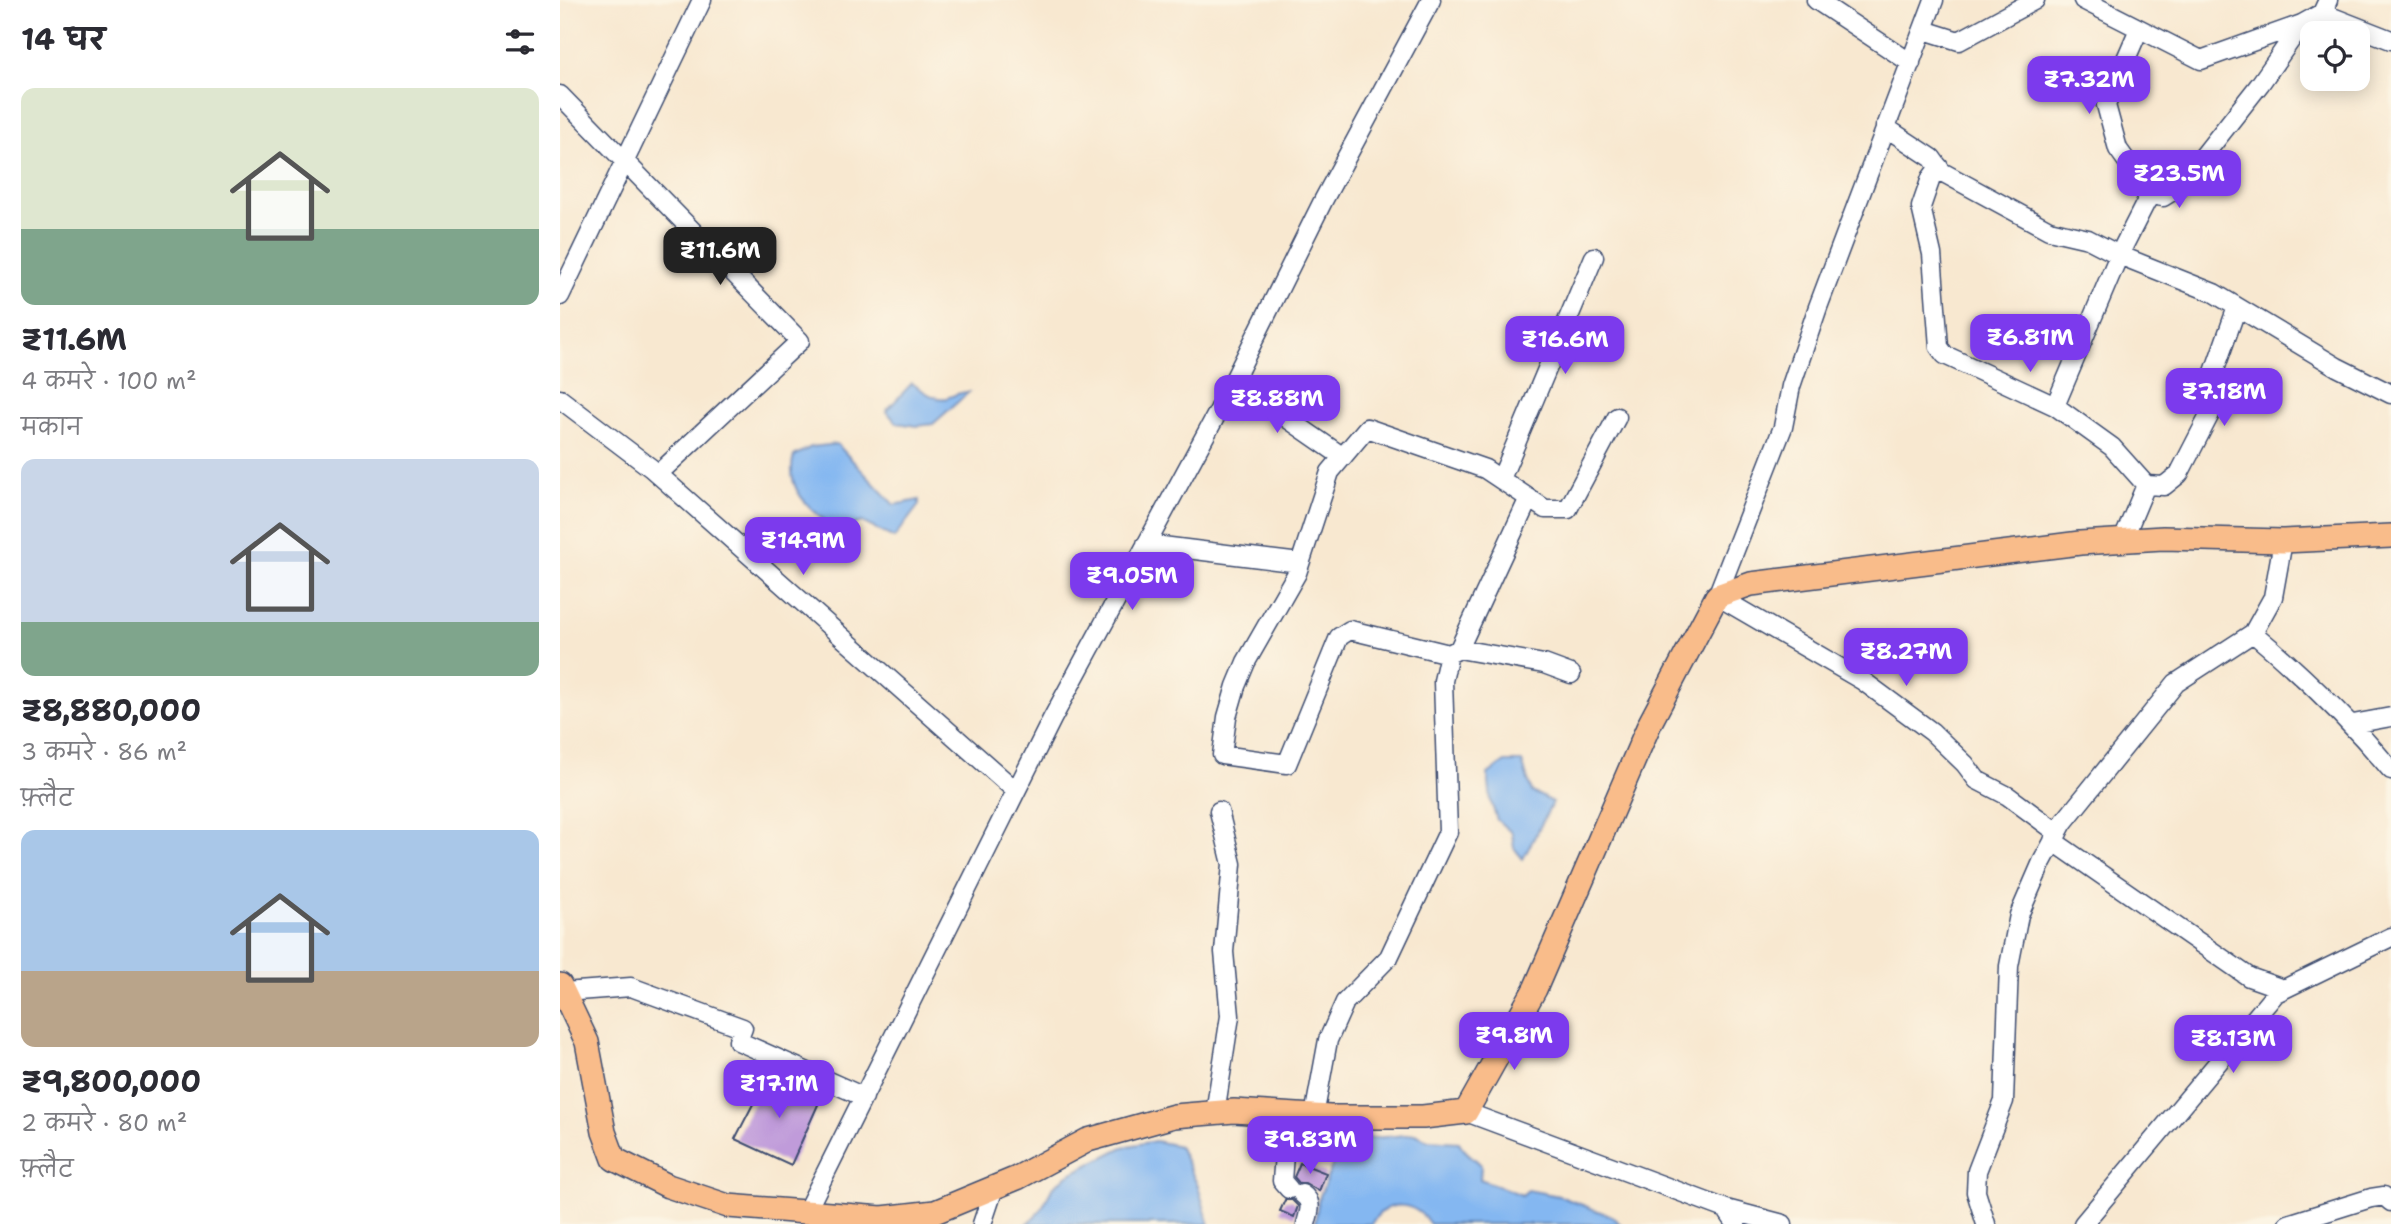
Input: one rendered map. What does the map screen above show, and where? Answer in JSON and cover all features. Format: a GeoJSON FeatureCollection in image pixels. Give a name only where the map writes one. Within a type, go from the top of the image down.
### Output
{"type":"FeatureCollection","features":[{"type":"Feature","properties":{"kind":"main road"},"geometry":{"type":"LineString","coordinates":[[562,989],[587,1042],[604,1132],[614,1159],[668,1186],[728,1206],[882,1219],[918,1219],[1017,1178],[1088,1140],[1174,1116],[1234,1111],[1314,1116],[1423,1117],[1466,1112],[1535,989],[1650,723],[1717,596],[1751,584],[2080,543],[2163,538],[2283,541],[2391,536]]}},
{"type":"Feature","properties":{"kind":"street"},"geometry":{"type":"LineString","coordinates":[[560,296],[702,0]]}},
{"type":"Feature","properties":{"kind":"street"},"geometry":{"type":"LineString","coordinates":[[806,1212],[1052,719],[1233,381],[1324,199],[1431,0]]}},
{"type":"Feature","properties":{"kind":"street"},"geometry":{"type":"LineString","coordinates":[[1816,0],[1911,63]]}},
{"type":"Feature","properties":{"kind":"street"},"geometry":{"type":"LineString","coordinates":[[1934,0],[1818,307],[1791,386],[1783,427],[1717,596],[1863,681],[1932,732],[1965,764],[1977,780],[2007,796],[2056,837],[2249,977],[2283,989]]}},
{"type":"Feature","properties":{"kind":"street"},"geometry":{"type":"LineString","coordinates":[[1924,30],[1959,41],[2035,0]]}},
{"type":"Feature","properties":{"kind":"street"},"geometry":{"type":"LineString","coordinates":[[2083,0],[2201,60],[2300,25]]}},
{"type":"Feature","properties":{"kind":"street"},"geometry":{"type":"LineString","coordinates":[[2306,21],[2325,7],[2391,40]]}},
{"type":"Feature","properties":{"kind":"street"},"geometry":{"type":"LineString","coordinates":[[2139,29],[2106,105],[2119,149],[2151,195],[2163,197],[2179,187],[2260,84],[2300,27]]}},
{"type":"Feature","properties":{"kind":"street"},"geometry":{"type":"LineString","coordinates":[[560,95],[800,341],[658,474]]}},
{"type":"Feature","properties":{"kind":"street"},"geometry":{"type":"LineString","coordinates":[[1885,127],[1933,158],[1942,172],[2049,230],[2088,239],[2119,255],[2214,293],[2337,366],[2391,394]]}},
{"type":"Feature","properties":{"kind":"street"},"geometry":{"type":"LineString","coordinates":[[1939,167],[1931,178],[1921,207],[1931,254],[1939,347],[1945,355],[2055,406],[2112,447],[2146,485],[2164,486],[2179,474],[2210,414],[2207,391],[2237,307]]}},
{"type":"Feature","properties":{"kind":"street"},"geometry":{"type":"LineString","coordinates":[[2055,406],[2119,255],[2151,195]]}},
{"type":"Feature","properties":{"kind":"street"},"geometry":{"type":"LineString","coordinates":[[1501,479],[1594,257]]}},
{"type":"Feature","properties":{"kind":"street"},"geometry":{"type":"LineString","coordinates":[[1233,381],[1343,457]]}},
{"type":"Feature","properties":{"kind":"street"},"geometry":{"type":"LineString","coordinates":[[560,399],[658,474],[1016,791]]}},
{"type":"Feature","properties":{"kind":"street"},"geometry":{"type":"LineString","coordinates":[[1571,674],[1544,664],[1454,652],[1350,630],[1339,637],[1287,764],[1222,755],[1227,717],[1236,686],[1246,662],[1297,573],[1330,472],[1367,429],[1485,468],[1545,509],[1568,509],[1617,417]]}},
{"type":"Feature","properties":{"kind":"street"},"geometry":{"type":"LineString","coordinates":[[2123,540],[2146,485]]}},
{"type":"Feature","properties":{"kind":"street"},"geometry":{"type":"LineString","coordinates":[[1314,1116],[1328,1040],[1345,1002],[1389,957],[1448,832],[1443,681],[1454,652],[1529,498]]}},
{"type":"Feature","properties":{"kind":"street"},"geometry":{"type":"LineString","coordinates":[[1986,1224],[1976,1192],[1977,1171],[2004,1101],[2009,966],[2019,915],[2042,862],[2056,837],[2176,683],[2253,633],[2273,597],[2283,541]]}},
{"type":"Feature","properties":{"kind":"street"},"geometry":{"type":"LineString","coordinates":[[1146,544],[1300,563]]}},
{"type":"Feature","properties":{"kind":"street"},"geometry":{"type":"LineString","coordinates":[[2253,633],[2353,724],[2391,770]]}},
{"type":"Feature","properties":{"kind":"street"},"geometry":{"type":"LineString","coordinates":[[2353,724],[2391,718]]}},
{"type":"Feature","properties":{"kind":"street"},"geometry":{"type":"LineString","coordinates":[[1215,1113],[1230,1016],[1224,952],[1232,864],[1219,811]]}},
{"type":"Feature","properties":{"kind":"street"},"geometry":{"type":"LineString","coordinates":[[2083,1224],[2276,993],[2391,937]]}},
{"type":"Feature","properties":{"kind":"street"},"geometry":{"type":"LineString","coordinates":[[562,989],[631,987],[743,1028],[738,1041],[863,1097]]}},
{"type":"Feature","properties":{"kind":"street"},"geometry":{"type":"LineString","coordinates":[[1466,1112],[1731,1217],[1783,1224]]}},
{"type":"Feature","properties":{"kind":"street"},"geometry":{"type":"LineString","coordinates":[[1287,1114],[1282,1181],[1309,1198],[1311,1204],[1306,1224]]}},
{"type":"Feature","properties":{"kind":"street"},"geometry":{"type":"LineString","coordinates":[[982,1224],[994,1188]]}},
{"type":"Feature","properties":{"kind":"street"},"geometry":{"type":"LineString","coordinates":[[2288,1224],[2389,1196]]}},
{"type":"Feature","properties":{"kind":"water"},"geometry":{"type":"Polygon","coordinates":[[[912,383],[942,399],[969,392],[933,424],[917,426],[897,423],[886,411],[912,383]]]}},
{"type":"Feature","properties":{"kind":"water"},"geometry":{"type":"Polygon","coordinates":[[[837,444],[894,505],[919,500],[919,505],[894,538],[862,522],[849,526],[840,533],[812,509],[797,491],[792,469],[794,456],[811,447],[837,444]]]}},
{"type":"Feature","properties":{"kind":"water"},"geometry":{"type":"Polygon","coordinates":[[[1505,762],[1522,762],[1532,792],[1553,802],[1523,859],[1514,848],[1512,833],[1497,820],[1491,802],[1488,774],[1505,762]]]}},
{"type":"Feature","properties":{"kind":"water"},"geometry":{"type":"Polygon","coordinates":[[[1416,1134],[1427,1140],[1459,1142],[1481,1165],[1480,1179],[1522,1195],[1528,1190],[1559,1196],[1614,1217],[1620,1224],[1430,1224],[1416,1210],[1400,1206],[1385,1210],[1371,1224],[1315,1224],[1318,1201],[1338,1151],[1353,1140],[1416,1134]]]}},
{"type":"Feature","properties":{"kind":"water"},"geometry":{"type":"Polygon","coordinates":[[[1155,1141],[1179,1146],[1198,1186],[1209,1224],[1027,1224],[1041,1210],[1053,1187],[1068,1175],[1123,1147],[1155,1141]]]}},
{"type":"Feature","properties":{"kind":"building"},"geometry":{"type":"Polygon","coordinates":[[[768,1075],[821,1098],[791,1165],[735,1139],[768,1075]]]}},
{"type":"Feature","properties":{"kind":"building"},"geometry":{"type":"Polygon","coordinates":[[[1300,1163],[1326,1173],[1319,1191],[1305,1183],[1299,1183],[1294,1177],[1300,1163]]]}},
{"type":"Feature","properties":{"kind":"building"},"geometry":{"type":"Polygon","coordinates":[[[1285,1200],[1292,1200],[1298,1206],[1294,1217],[1280,1211],[1285,1200]]]}}]}
